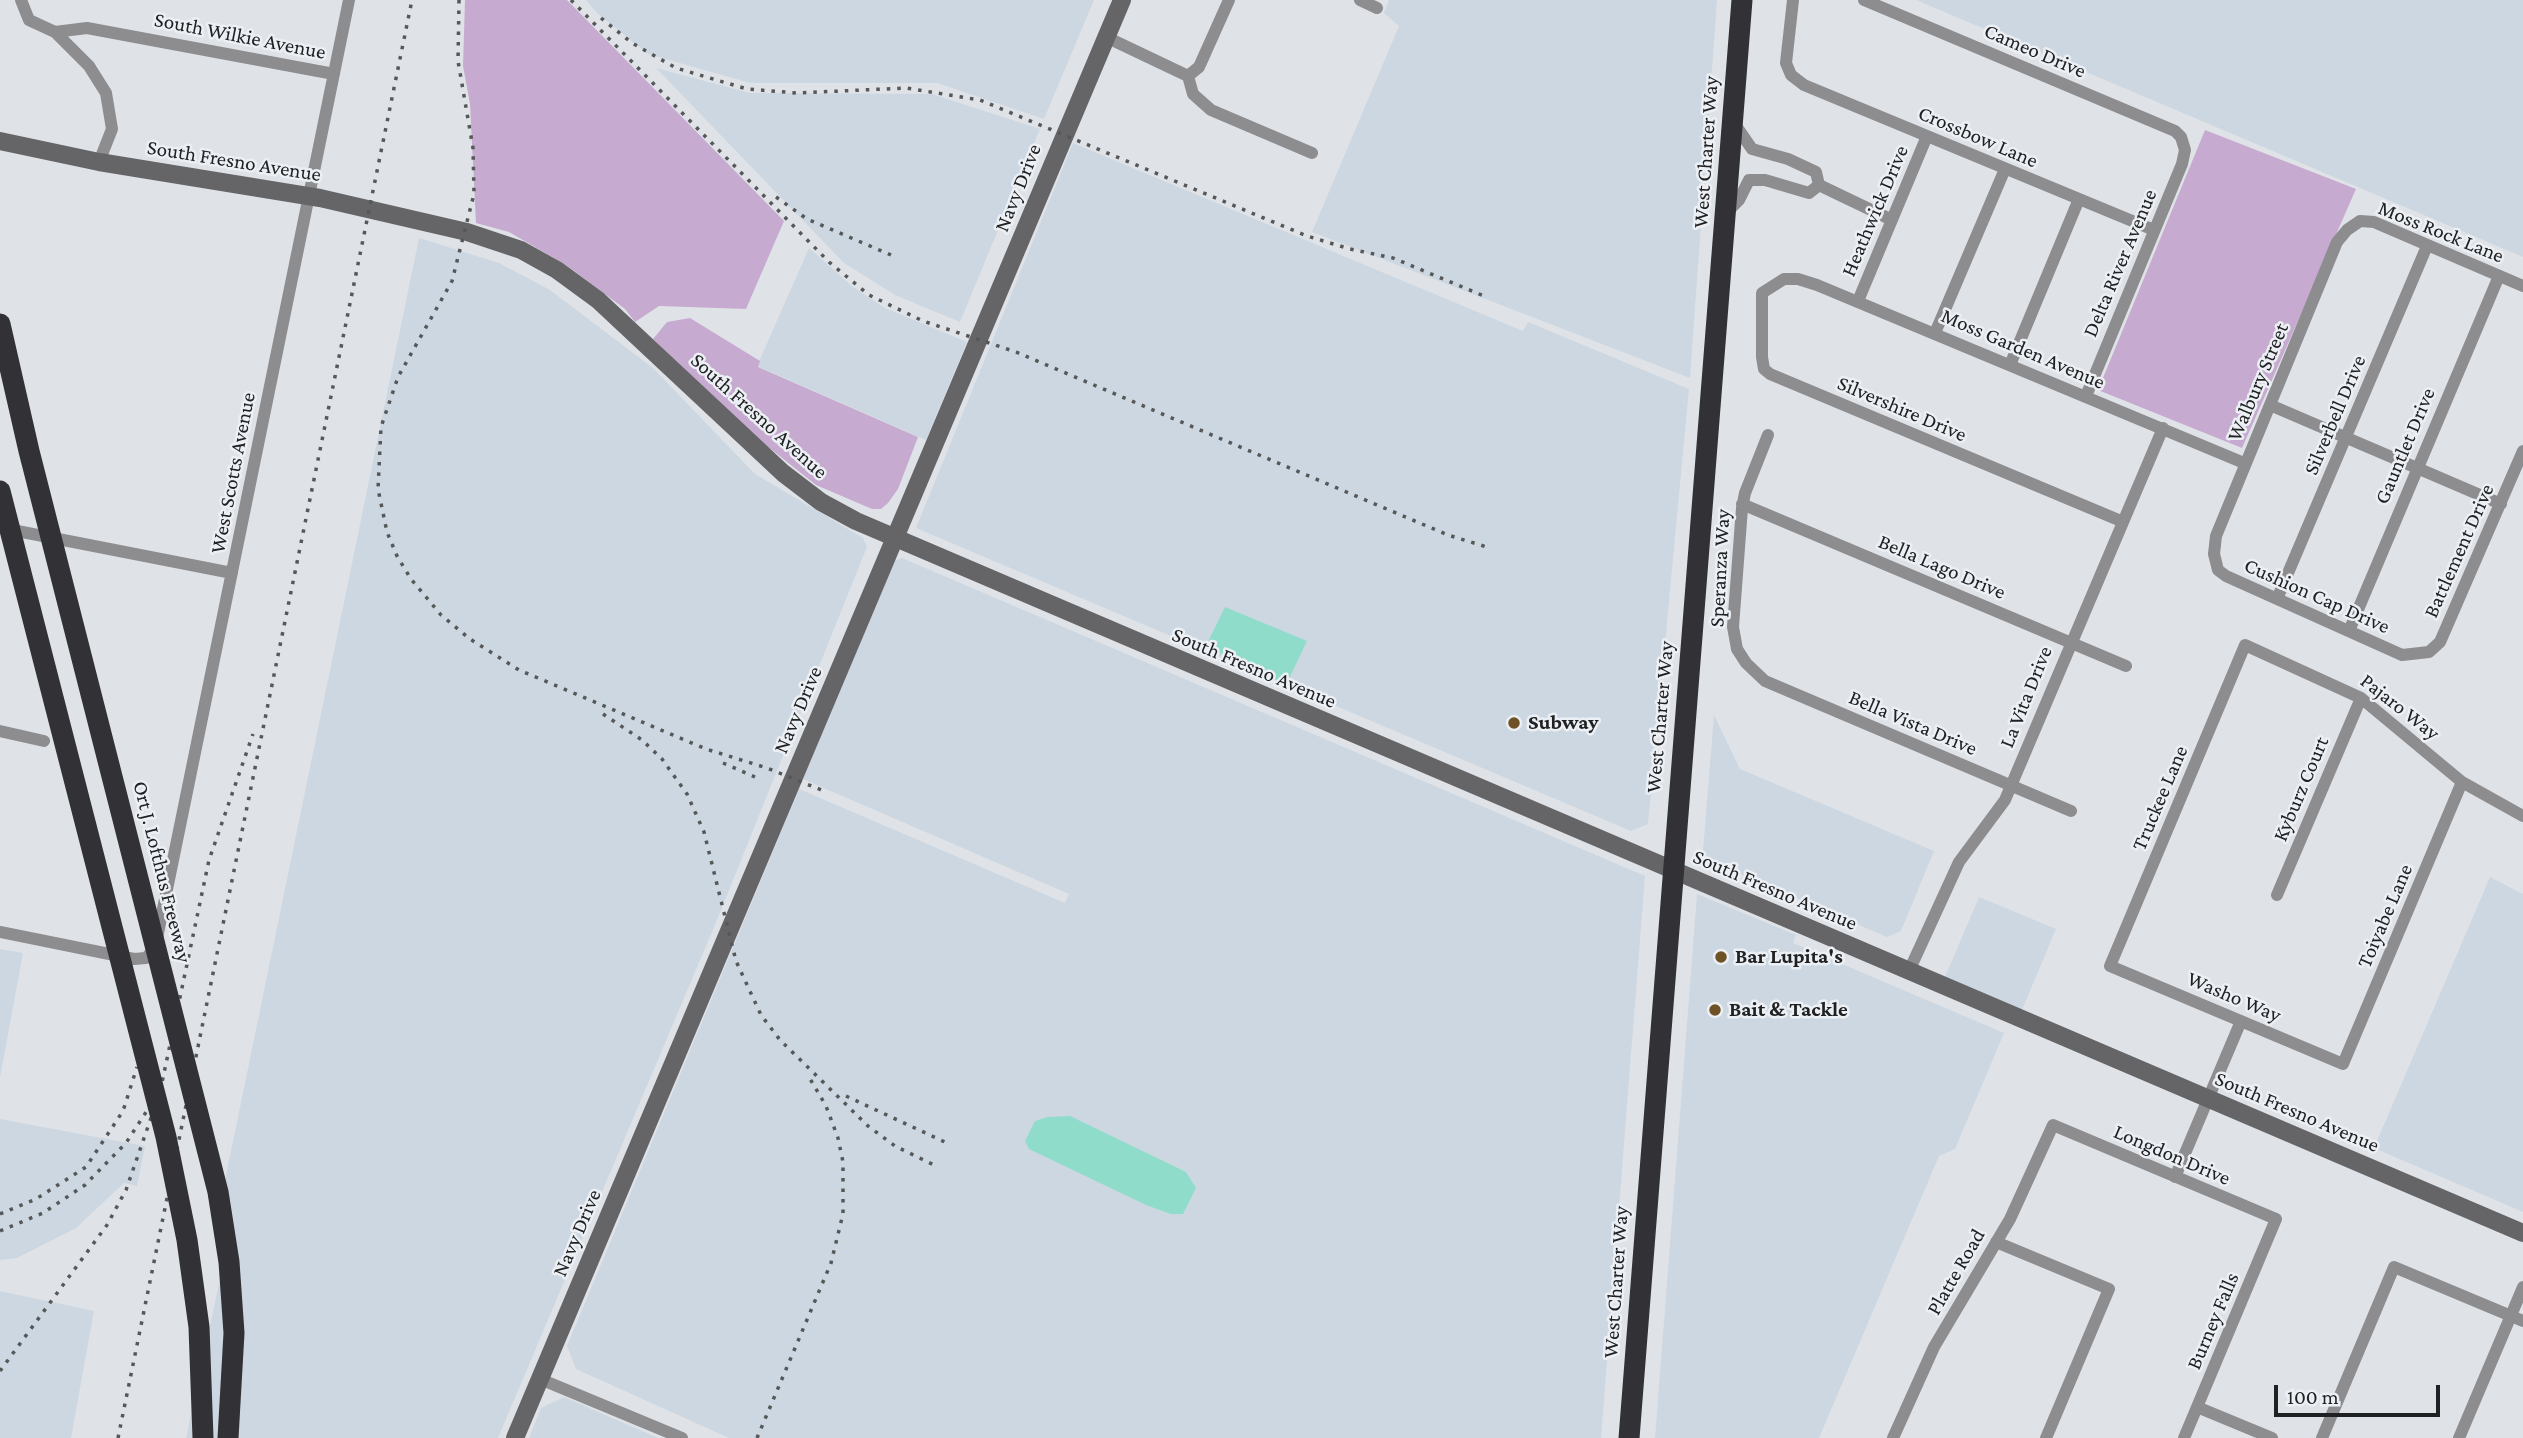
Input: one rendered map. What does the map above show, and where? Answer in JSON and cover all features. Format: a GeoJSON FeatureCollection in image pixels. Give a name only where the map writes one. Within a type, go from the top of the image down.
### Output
{"type":"FeatureCollection","features":[{"type":"Feature","properties":{"kind":"highway","name":"West Charter Way"},"geometry":{"type":"LineString","coordinates":[[1629,1438],[1742,0]]}},
{"type":"Feature","properties":{"kind":"highway","name":"Ort J. Lofthus Freeway"},"geometry":{"type":"LineString","coordinates":[[0,324],[29,451],[218,1192],[229,1262],[234,1333],[229,1438]]}},
{"type":"Feature","properties":{"kind":"highway"},"geometry":{"type":"LineString","coordinates":[[0,491],[166,1137],[187,1240],[199,1327],[203,1438]]}},
{"type":"Feature","properties":{"kind":"street"},"geometry":{"type":"LineString","coordinates":[[20,0],[29,20],[55,32],[89,66],[106,93],[112,129],[99,162]]}},
{"type":"Feature","properties":{"kind":"street","name":"West Scotts Avenue"},"geometry":{"type":"LineString","coordinates":[[0,932],[134,959],[146,958],[153,953],[349,0]]}},
{"type":"Feature","properties":{"kind":"street","name":"Navy Drive"},"geometry":{"type":"LineString","coordinates":[[515,1438],[1122,0]]}},
{"type":"Feature","properties":{"kind":"street"},"geometry":{"type":"LineString","coordinates":[[1188,76],[1199,66],[1229,0]]}},
{"type":"Feature","properties":{"kind":"street"},"geometry":{"type":"LineString","coordinates":[[1360,0],[1377,8]]}},
{"type":"Feature","properties":{"kind":"street","name":"Crossbow Lane"},"geometry":{"type":"LineString","coordinates":[[1793,0],[1786,63],[1791,75],[1804,85],[2154,230]]}},
{"type":"Feature","properties":{"kind":"street","name":"Cameo Drive"},"geometry":{"type":"LineString","coordinates":[[1864,0],[2175,131],[2184,145]]}},
{"type":"Feature","properties":{"kind":"street","name":"South Wilkie Avenue"},"geometry":{"type":"LineString","coordinates":[[55,32],[87,28],[334,74]]}},
{"type":"Feature","properties":{"kind":"street"},"geometry":{"type":"LineString","coordinates":[[1106,37],[1188,76],[1193,94],[1210,110],[1311,153]]}},
{"type":"Feature","properties":{"kind":"street"},"geometry":{"type":"LineString","coordinates":[[1734,122],[1752,149],[1788,159],[1816,172],[1819,185]]}},
{"type":"Feature","properties":{"kind":"street","name":"Heathwick Drive"},"geometry":{"type":"LineString","coordinates":[[1858,301],[1927,136]]}},
{"type":"Feature","properties":{"kind":"street","name":"South Fresno Avenue"},"geometry":{"type":"LineString","coordinates":[[0,141],[99,162],[310,197],[467,232],[521,250],[557,270],[624,323],[783,473],[821,502],[894,540],[2523,1233]]}},
{"type":"Feature","properties":{"kind":"street","name":"Delta River Avenue"},"geometry":{"type":"LineString","coordinates":[[2085,396],[2182,164],[2184,145]]}},
{"type":"Feature","properties":{"kind":"street"},"geometry":{"type":"LineString","coordinates":[[1935,333],[2005,169]]}},
{"type":"Feature","properties":{"kind":"street"},"geometry":{"type":"LineString","coordinates":[[1727,212],[1739,200],[1749,180],[1765,180],[1809,193],[1819,185]]}},
{"type":"Feature","properties":{"kind":"street"},"geometry":{"type":"LineString","coordinates":[[1819,185],[1892,220]]}},
{"type":"Feature","properties":{"kind":"street"},"geometry":{"type":"LineString","coordinates":[[2010,366],[2079,199]]}},
{"type":"Feature","properties":{"kind":"street","name":"Moss Rock Lane"},"geometry":{"type":"LineString","coordinates":[[2347,230],[2360,221],[2374,222],[2523,286]]}},
{"type":"Feature","properties":{"kind":"street","name":"Walbury Street"},"geometry":{"type":"LineString","coordinates":[[2214,554],[2216,536],[2244,463],[2337,242],[2347,230]]}},
{"type":"Feature","properties":{"kind":"street","name":"Silverbell Drive"},"geometry":{"type":"LineString","coordinates":[[2277,599],[2427,246]]}},
{"type":"Feature","properties":{"kind":"street","name":"Gauntlet Drive"},"geometry":{"type":"LineString","coordinates":[[2349,631],[2498,276]]}},
{"type":"Feature","properties":{"kind":"street","name":"Moss Garden Avenue"},"geometry":{"type":"LineString","coordinates":[[1784,279],[1798,279],[1858,301],[2244,463]]}},
{"type":"Feature","properties":{"kind":"street","name":"Silvershire Drive"},"geometry":{"type":"LineString","coordinates":[[1784,279],[1762,293],[1760,302],[1762,357],[1764,369],[1770,374],[2121,521]]}},
{"type":"Feature","properties":{"kind":"street"},"geometry":{"type":"LineString","coordinates":[[2270,405],[2501,504]]}},
{"type":"Feature","properties":{"kind":"street","name":"La Vita Drive"},"geometry":{"type":"LineString","coordinates":[[1909,971],[1959,862],[2005,800],[2121,521],[2163,428]]}},
{"type":"Feature","properties":{"kind":"street","name":"Speranza Way"},"geometry":{"type":"LineString","coordinates":[[1745,663],[1737,649],[1733,627],[1742,504],[1768,435]]}},
{"type":"Feature","properties":{"kind":"street","name":"Battlement Drive"},"geometry":{"type":"LineString","coordinates":[[2418,655],[2429,652],[2440,642],[2523,451]]}},
{"type":"Feature","properties":{"kind":"street","name":"Bella Lago Drive"},"geometry":{"type":"LineString","coordinates":[[1742,504],[2126,666]]}},
{"type":"Feature","properties":{"kind":"street"},"geometry":{"type":"LineString","coordinates":[[0,527],[232,573]]}},
{"type":"Feature","properties":{"kind":"street","name":"Cushion Cap Drive"},"geometry":{"type":"LineString","coordinates":[[2214,554],[2218,570],[2226,576],[2402,655],[2418,655]]}},
{"type":"Feature","properties":{"kind":"street","name":"Pajaro Way"},"geometry":{"type":"LineString","coordinates":[[2245,645],[2361,698],[2462,782],[2523,816]]}},
{"type":"Feature","properties":{"kind":"street","name":"Truckee Lane"},"geometry":{"type":"LineString","coordinates":[[2110,966],[2245,645]]}},
{"type":"Feature","properties":{"kind":"street","name":"Bella Vista Drive"},"geometry":{"type":"LineString","coordinates":[[1745,663],[1765,681],[2071,811]]}},
{"type":"Feature","properties":{"kind":"street","name":"Kyburz Court"},"geometry":{"type":"LineString","coordinates":[[2277,895],[2361,698]]}},
{"type":"Feature","properties":{"kind":"street"},"geometry":{"type":"LineString","coordinates":[[0,731],[44,741]]}},
{"type":"Feature","properties":{"kind":"street","name":"Toiyabe Lane"},"geometry":{"type":"LineString","coordinates":[[2343,1065],[2462,782]]}},
{"type":"Feature","properties":{"kind":"street","name":"Washo Way"},"geometry":{"type":"LineString","coordinates":[[2110,966],[2343,1065]]}},
{"type":"Feature","properties":{"kind":"street"},"geometry":{"type":"LineString","coordinates":[[2175,1177],[2241,1021]]}},
{"type":"Feature","properties":{"kind":"street","name":"Longdon Drive"},"geometry":{"type":"LineString","coordinates":[[2053,1125],[2276,1219]]}},
{"type":"Feature","properties":{"kind":"street","name":"Platte Road"},"geometry":{"type":"LineString","coordinates":[[1893,1438],[1934,1348],[1997,1242],[2027,1185],[2053,1125]]}},
{"type":"Feature","properties":{"kind":"street","name":"Burney Falls"},"geometry":{"type":"LineString","coordinates":[[2184,1438],[2276,1219]]}},
{"type":"Feature","properties":{"kind":"street"},"geometry":{"type":"LineString","coordinates":[[1997,1242],[2109,1289],[2046,1438]]}},
{"type":"Feature","properties":{"kind":"street"},"geometry":{"type":"LineString","coordinates":[[2322,1438],[2394,1267],[2517,1319]]}},
{"type":"Feature","properties":{"kind":"street"},"geometry":{"type":"LineString","coordinates":[[2459,1438],[2517,1319],[2523,1287]]}},
{"type":"Feature","properties":{"kind":"street"},"geometry":{"type":"LineString","coordinates":[[540,1378],[682,1438]]}},
{"type":"Feature","properties":{"kind":"street"},"geometry":{"type":"LineString","coordinates":[[2197,1406],[2272,1438]]}},
{"type":"Feature","properties":{"kind":"shaded area"},"geometry":{"type":"Polygon","coordinates":[[[465,0],[567,0],[784,221],[746,309],[659,306],[635,322],[625,309],[566,265],[509,232],[476,223],[470,104],[463,66],[465,0]]]}},
{"type":"Feature","properties":{"kind":"shaded area"},"geometry":{"type":"Polygon","coordinates":[[[586,0],[1094,0],[1044,119],[937,83],[750,83],[648,54],[598,14],[586,0]]]}},
{"type":"Feature","properties":{"kind":"shaded area"},"geometry":{"type":"Polygon","coordinates":[[[1389,0],[1717,0],[1690,378],[1312,232],[1399,26],[1384,13],[1389,0]]]}},
{"type":"Feature","properties":{"kind":"shaded area"},"geometry":{"type":"Polygon","coordinates":[[[1916,0],[2523,0],[2523,257],[1916,0]]]}},
{"type":"Feature","properties":{"kind":"shaded area"},"geometry":{"type":"Polygon","coordinates":[[[656,68],[750,93],[932,94],[1040,129],[960,322],[895,295],[844,263],[656,68]]]}},
{"type":"Feature","properties":{"kind":"shaded area"},"geometry":{"type":"Polygon","coordinates":[[[2205,130],[2356,189],[2242,448],[2098,390],[2205,130]]]}},
{"type":"Feature","properties":{"kind":"shaded area"},"geometry":{"type":"Polygon","coordinates":[[[1073,143],[1523,331],[1528,322],[1689,389],[1648,824],[1631,831],[916,528],[1073,143]]]}},
{"type":"Feature","properties":{"kind":"shaded area"},"geometry":{"type":"Polygon","coordinates":[[[419,238],[499,263],[550,290],[653,368],[755,474],[863,538],[867,547],[717,920],[498,1438],[186,1438],[232,1223],[217,1219],[419,238]]]}},
{"type":"Feature","properties":{"kind":"shaded area"},"geometry":{"type":"Polygon","coordinates":[[[809,248],[853,287],[885,308],[967,342],[926,440],[757,366],[809,248]]]}},
{"type":"Feature","properties":{"kind":"shaded area"},"geometry":{"type":"Polygon","coordinates":[[[690,318],[760,361],[758,367],[918,437],[898,489],[888,503],[881,509],[872,509],[816,485],[747,430],[653,339],[667,322],[690,318]]]}},
{"type":"Feature","properties":{"kind":"shaded area"},"geometry":{"type":"Polygon","coordinates":[[[902,558],[1645,876],[1601,1438],[729,1438],[576,1369],[567,1346],[799,789],[1065,903],[1069,894],[803,779],[894,561],[902,558]]]}},
{"type":"Feature","properties":{"kind":"shaded area"},"geometry":{"type":"Polygon","coordinates":[[[1225,607],[1307,641],[1286,685],[1206,646],[1225,607]]]}},
{"type":"Feature","properties":{"kind":"shaded area"},"geometry":{"type":"Polygon","coordinates":[[[1714,715],[1740,769],[1934,851],[1901,931],[1887,937],[1710,861],[1703,851],[1714,715]]]}},
{"type":"Feature","properties":{"kind":"shaded area"},"geometry":{"type":"Polygon","coordinates":[[[2490,877],[2523,894],[2523,1212],[2374,1148],[2490,877]]]}},
{"type":"Feature","properties":{"kind":"shaded area"},"geometry":{"type":"Polygon","coordinates":[[[1697,894],[1796,935],[1793,943],[2004,1033],[1955,1149],[1939,1156],[1819,1438],[1655,1438],[1697,894]]]}},
{"type":"Feature","properties":{"kind":"shaded area"},"geometry":{"type":"Polygon","coordinates":[[[1979,897],[2056,929],[2022,1010],[1945,977],[1979,897]]]}},
{"type":"Feature","properties":{"kind":"shaded area"},"geometry":{"type":"Polygon","coordinates":[[[0,949],[23,953],[0,1078],[0,949]]]}},
{"type":"Feature","properties":{"kind":"shaded area"},"geometry":{"type":"Polygon","coordinates":[[[1070,1116],[1186,1172],[1196,1188],[1183,1214],[1171,1214],[1146,1205],[1029,1149],[1025,1141],[1035,1121],[1048,1117],[1070,1116]]]}},
{"type":"Feature","properties":{"kind":"shaded area"},"geometry":{"type":"Polygon","coordinates":[[[0,1119],[145,1146],[137,1186],[124,1183],[76,1228],[17,1258],[0,1260],[0,1119]]]}},
{"type":"Feature","properties":{"kind":"shaded area"},"geometry":{"type":"Polygon","coordinates":[[[0,1291],[94,1311],[71,1438],[0,1438],[0,1291]]]}},
{"type":"Feature","properties":{"kind":"shaded area"},"geometry":{"type":"Polygon","coordinates":[[[564,1397],[658,1438],[529,1438],[541,1408],[564,1397]]]}},
{"type":"Feature","properties":{"kind":"railway"},"geometry":{"type":"LineString","coordinates":[[118,1438],[412,0]]}},
{"type":"Feature","properties":{"kind":"railway"},"geometry":{"type":"LineString","coordinates":[[459,0],[458,61],[473,148],[474,194],[452,281],[398,377],[381,427],[378,489],[387,532],[397,556],[411,579],[441,615],[470,639],[519,670],[706,749],[767,768],[824,791]]}},
{"type":"Feature","properties":{"kind":"railway"},"geometry":{"type":"LineString","coordinates":[[571,0],[829,262],[869,295],[923,321],[1016,352],[1448,535],[1490,548]]}},
{"type":"Feature","properties":{"kind":"railway"},"geometry":{"type":"LineString","coordinates":[[601,18],[632,43],[676,68],[747,89],[797,93],[906,88],[980,100],[1307,236],[1393,258],[1484,296]]}},
{"type":"Feature","properties":{"kind":"railway"},"geometry":{"type":"LineString","coordinates":[[776,197],[807,219],[891,255]]}},
{"type":"Feature","properties":{"kind":"railway"},"geometry":{"type":"LineString","coordinates":[[603,714],[642,740],[662,759],[687,794],[704,832],[736,961],[761,1015],[780,1040],[868,1126],[895,1146],[938,1167]]}},
{"type":"Feature","properties":{"kind":"railway"},"geometry":{"type":"LineString","coordinates":[[0,1371],[107,1225],[126,1190],[160,1092],[209,860],[253,734]]}},
{"type":"Feature","properties":{"kind":"railway"},"geometry":{"type":"LineString","coordinates":[[723,763],[755,777]]}},
{"type":"Feature","properties":{"kind":"railway"},"geometry":{"type":"LineString","coordinates":[[0,1214],[36,1199],[86,1167],[123,1111],[137,1067]]}},
{"type":"Feature","properties":{"kind":"railway"},"geometry":{"type":"LineString","coordinates":[[757,1438],[831,1263],[843,1214],[843,1162],[838,1138],[826,1106],[809,1077]]}},
{"type":"Feature","properties":{"kind":"railway"},"geometry":{"type":"LineString","coordinates":[[846,1096],[947,1143]]}},
{"type":"Feature","properties":{"kind":"railway"},"geometry":{"type":"LineString","coordinates":[[0,1231],[43,1213],[85,1185],[126,1143],[150,1106]]}},
{"type":"Feature","properties":{"kind":"place","name":"Subway"},"geometry":{"type":"Point","coordinates":[1514,723]}},
{"type":"Feature","properties":{"kind":"place","name":"Bar Lupita's"},"geometry":{"type":"Point","coordinates":[1721,957]}},
{"type":"Feature","properties":{"kind":"place","name":"Bait & Tackle"},"geometry":{"type":"Point","coordinates":[1715,1010]}}]}
